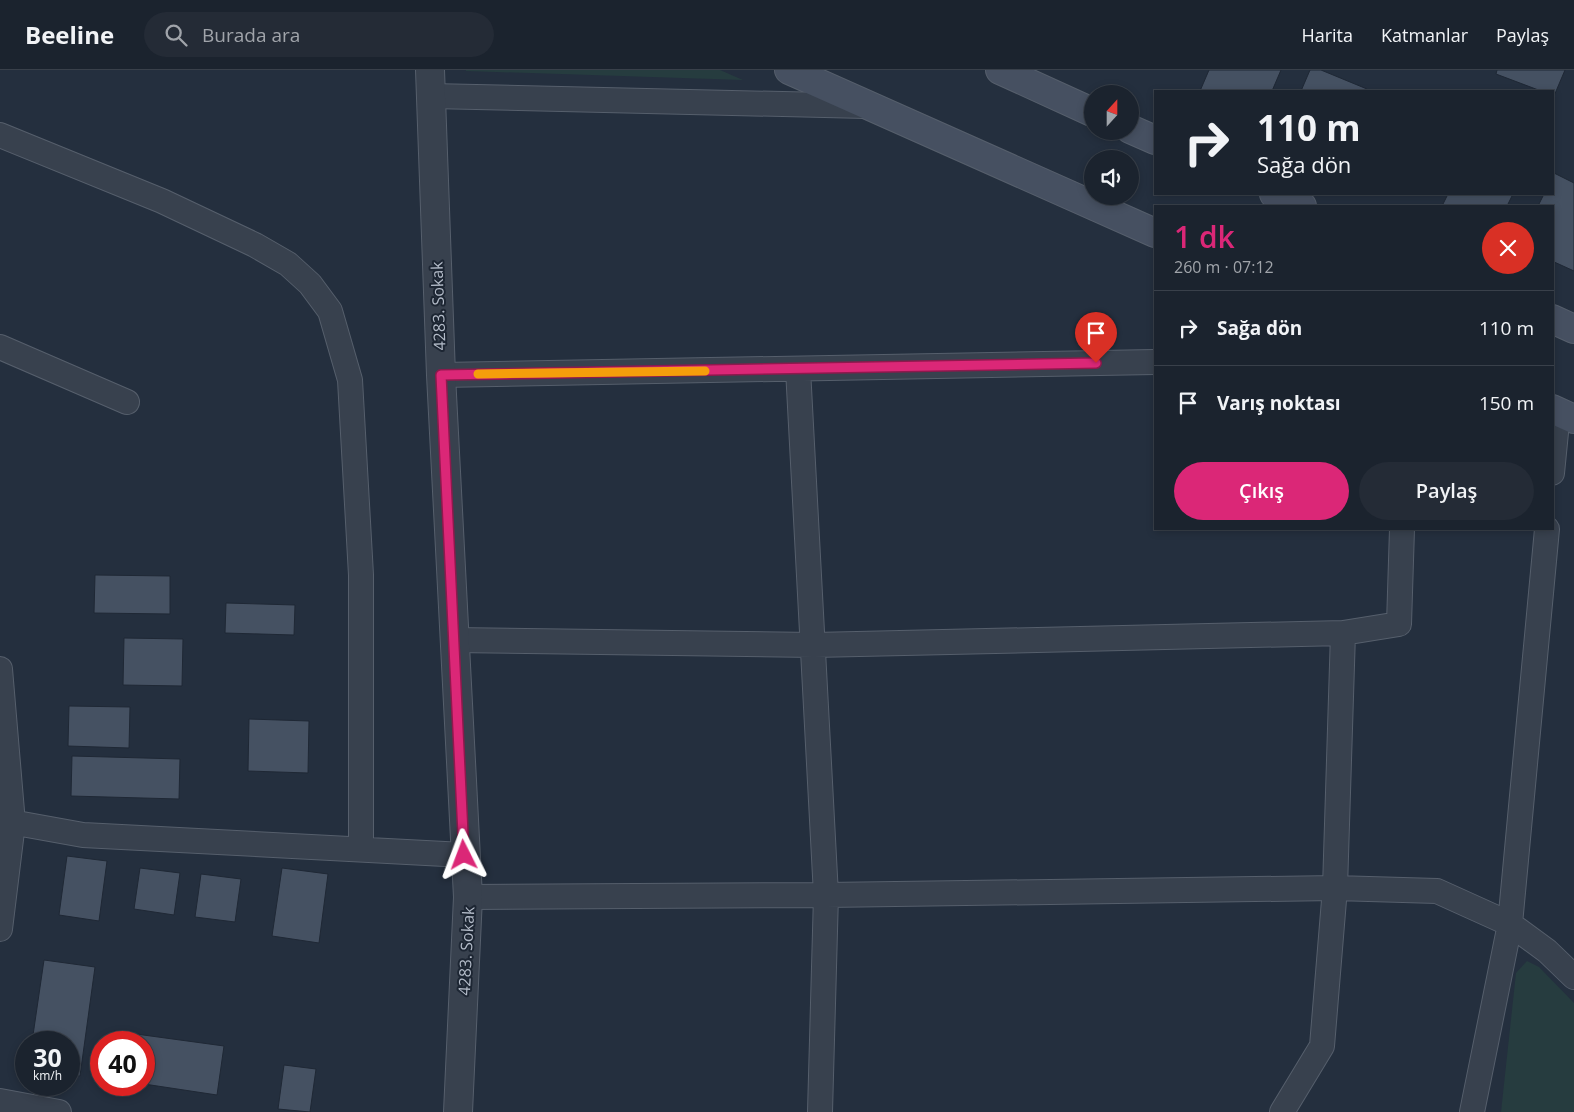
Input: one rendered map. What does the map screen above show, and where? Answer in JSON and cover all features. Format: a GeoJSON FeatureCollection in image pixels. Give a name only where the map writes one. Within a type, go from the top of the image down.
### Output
{"type":"FeatureCollection","features":[{"type":"Feature","properties":{"kind":"main road"},"geometry":{"type":"LineString","coordinates":[[789,70],[1154,232]]}},
{"type":"Feature","properties":{"kind":"main road"},"geometry":{"type":"LineString","coordinates":[[1000,70],[1084,108]]}},
{"type":"Feature","properties":{"kind":"main road"},"geometry":{"type":"LineString","coordinates":[[1139,133],[1154,140]]}},
{"type":"Feature","properties":{"kind":"main road"},"geometry":{"type":"LineString","coordinates":[[1276,195],[1300,205]]}},
{"type":"Feature","properties":{"kind":"main road"},"geometry":{"type":"LineString","coordinates":[[1554,320],[1574,329]]}},
{"type":"Feature","properties":{"kind":"street"},"geometry":{"type":"LineString","coordinates":[[430,83],[871,106]]}},
{"type":"Feature","properties":{"kind":"street","name":"4283. Sokak"},"geometry":{"type":"LineString","coordinates":[[430,83],[441,375],[464,855],[468,896],[458,1112]]}},
{"type":"Feature","properties":{"kind":"street"},"geometry":{"type":"LineString","coordinates":[[0,134],[162,201],[255,245],[288,264],[310,284],[330,311],[350,380],[360,556],[361,849]]}},
{"type":"Feature","properties":{"kind":"street"},"geometry":{"type":"LineString","coordinates":[[0,347],[127,402]]}},
{"type":"Feature","properties":{"kind":"street"},"geometry":{"type":"LineString","coordinates":[[441,375],[1154,362]]}},
{"type":"Feature","properties":{"kind":"street"},"geometry":{"type":"LineString","coordinates":[[798,369],[826,895],[820,1112]]}},
{"type":"Feature","properties":{"kind":"street"},"geometry":{"type":"LineString","coordinates":[[1554,461],[1562,413]]}},
{"type":"Feature","properties":{"kind":"street"},"geometry":{"type":"LineString","coordinates":[[454,640],[814,645],[1343,632],[1399,624],[1402,530]]}},
{"type":"Feature","properties":{"kind":"street"},"geometry":{"type":"LineString","coordinates":[[1472,1112],[1510,924],[1547,530]]}},
{"type":"Feature","properties":{"kind":"street"},"geometry":{"type":"LineString","coordinates":[[1282,1112],[1322,1046],[1336,888],[1343,632]]}},
{"type":"Feature","properties":{"kind":"street"},"geometry":{"type":"LineString","coordinates":[[0,669],[6,822],[0,929]]}},
{"type":"Feature","properties":{"kind":"street"},"geometry":{"type":"LineString","coordinates":[[6,822],[82,835],[464,855]]}},
{"type":"Feature","properties":{"kind":"street"},"geometry":{"type":"LineString","coordinates":[[468,896],[826,895],[1336,888],[1437,891],[1510,924],[1547,951],[1574,977]]}},
{"type":"Feature","properties":{"kind":"street"},"geometry":{"type":"LineString","coordinates":[[0,1101],[59,1112]]}},
{"type":"Feature","properties":{"kind":"green space"},"geometry":{"type":"Polygon","coordinates":[[[720,70],[743,80],[466,71],[720,70]]]}},
{"type":"Feature","properties":{"kind":"green space"},"geometry":{"type":"Polygon","coordinates":[[[1527,961],[1539,967],[1574,1003],[1574,1112],[1501,1112],[1516,973],[1527,961]]]}},
{"type":"Feature","properties":{"kind":"building"},"geometry":{"type":"Polygon","coordinates":[[[1209,70],[1281,70],[1272,90],[1200,90],[1209,70]]]}},
{"type":"Feature","properties":{"kind":"building"},"geometry":{"type":"Polygon","coordinates":[[[1310,70],[1321,70],[1367,89],[1366,90],[1301,90],[1310,70]]]}},
{"type":"Feature","properties":{"kind":"building"},"geometry":{"type":"Polygon","coordinates":[[[1497,70],[1565,70],[1554,96],[1554,90],[1538,90],[1496,74],[1497,70]]]}},
{"type":"Feature","properties":{"kind":"building"},"geometry":{"type":"Polygon","coordinates":[[[1554,173],[1574,183],[1574,271],[1554,262],[1554,205],[1538,205],[1544,195],[1554,195],[1554,173]]]}},
{"type":"Feature","properties":{"kind":"building"},"geometry":{"type":"Polygon","coordinates":[[[1448,195],[1512,195],[1508,205],[1442,205],[1448,195]]]}},
{"type":"Feature","properties":{"kind":"building"},"geometry":{"type":"Polygon","coordinates":[[[95,575],[170,576],[170,614],[94,613],[95,575]]]}},
{"type":"Feature","properties":{"kind":"building"},"geometry":{"type":"Polygon","coordinates":[[[226,603],[295,605],[294,635],[225,633],[226,603]]]}},
{"type":"Feature","properties":{"kind":"building"},"geometry":{"type":"Polygon","coordinates":[[[124,638],[183,639],[182,686],[123,685],[124,638]]]}},
{"type":"Feature","properties":{"kind":"building"},"geometry":{"type":"Polygon","coordinates":[[[69,706],[130,707],[129,748],[68,746],[69,706]]]}},
{"type":"Feature","properties":{"kind":"building"},"geometry":{"type":"Polygon","coordinates":[[[249,719],[309,721],[308,773],[248,771],[249,719]]]}},
{"type":"Feature","properties":{"kind":"building"},"geometry":{"type":"Polygon","coordinates":[[[72,756],[180,759],[179,799],[71,796],[72,756]]]}},
{"type":"Feature","properties":{"kind":"building"},"geometry":{"type":"Polygon","coordinates":[[[67,856],[107,861],[99,921],[59,915],[67,856]]]}},
{"type":"Feature","properties":{"kind":"building"},"geometry":{"type":"Polygon","coordinates":[[[140,868],[180,873],[174,915],[134,909],[140,868]]]}},
{"type":"Feature","properties":{"kind":"building"},"geometry":{"type":"Polygon","coordinates":[[[282,868],[328,874],[319,943],[272,936],[282,868]]]}},
{"type":"Feature","properties":{"kind":"building"},"geometry":{"type":"Polygon","coordinates":[[[201,874],[241,879],[235,922],[195,917],[201,874]]]}},
{"type":"Feature","properties":{"kind":"building"},"geometry":{"type":"Polygon","coordinates":[[[44,960],[95,967],[80,1076],[80,1031],[34,1031],[44,960]]]}},
{"type":"Feature","properties":{"kind":"building"},"geometry":{"type":"Polygon","coordinates":[[[155,1037],[224,1046],[217,1095],[155,1086],[155,1037]]]}},
{"type":"Feature","properties":{"kind":"building"},"geometry":{"type":"Polygon","coordinates":[[[284,1065],[316,1069],[310,1112],[278,1109],[284,1065]]]}},
{"type":"Feature","properties":{"kind":"slow traffic"},"geometry":{"type":"LineString","coordinates":[[478,374],[705,371]]}},
{"type":"Feature","properties":{"kind":"route"},"geometry":{"type":"LineString","coordinates":[[464,855],[441,375],[1096,363]]}}]}
